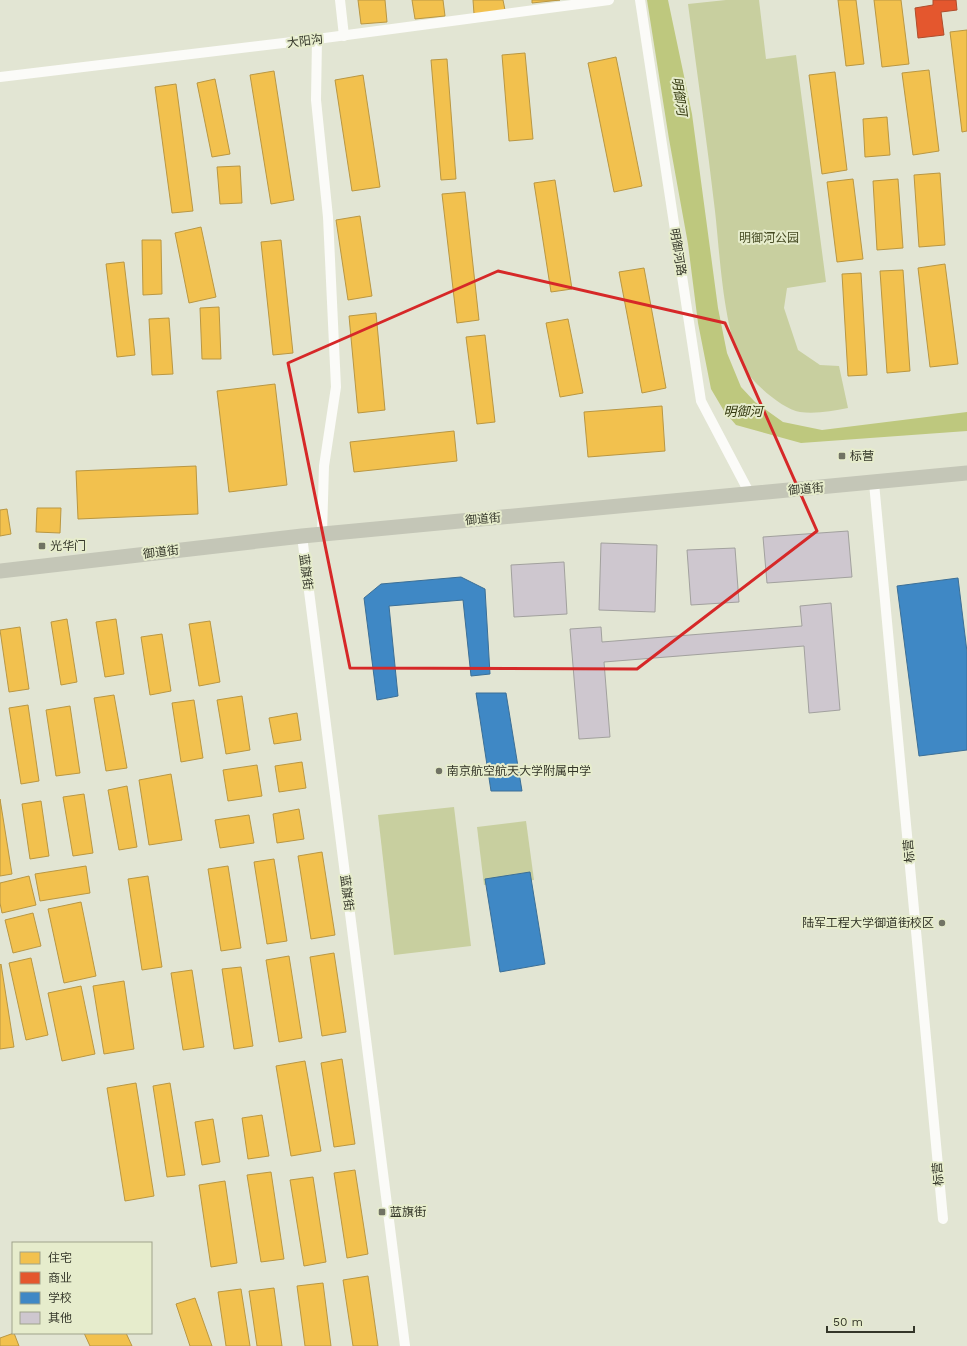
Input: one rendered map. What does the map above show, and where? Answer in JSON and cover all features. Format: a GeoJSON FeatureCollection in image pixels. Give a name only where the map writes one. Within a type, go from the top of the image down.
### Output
{"type":"FeatureCollection","features":[{"type":"Feature","properties":{"kind":"main road","name":"御道街"},"geometry":{"type":"LineString","coordinates":[[0,571],[302,536],[967,473]]}},
{"type":"Feature","properties":{"kind":"street"},"geometry":{"type":"LineString","coordinates":[[340,0],[344,36]]}},
{"type":"Feature","properties":{"kind":"street","name":"大阳沟"},"geometry":{"type":"LineString","coordinates":[[0,77],[344,36],[609,0]]}},
{"type":"Feature","properties":{"kind":"street","name":"明御河路"},"geometry":{"type":"LineString","coordinates":[[640,0],[701,401],[750,494]]}},
{"type":"Feature","properties":{"kind":"street"},"geometry":{"type":"LineString","coordinates":[[317,39],[316,100],[328,217],[336,387],[324,466],[322,534]]}},
{"type":"Feature","properties":{"kind":"street","name":"标营"},"geometry":{"type":"LineString","coordinates":[[874,483],[943,1219]]}},
{"type":"Feature","properties":{"kind":"street","name":"蓝旗街"},"geometry":{"type":"LineString","coordinates":[[302,536],[405,1346]]}},
{"type":"Feature","properties":{"kind":"highlighted area"},"geometry":{"type":"Polygon","coordinates":[[[498,271],[725,323],[817,531],[637,669],[350,668],[288,363],[498,271]]]}},
{"type":"Feature","properties":{"kind":"green space","name":"明御河公园"},"geometry":{"type":"Polygon","coordinates":[[[726,0],[759,0],[766,59],[796,55],[826,282],[787,288],[784,308],[798,350],[820,365],[839,366],[848,408],[806,413],[793,410],[777,401],[761,388],[748,374],[737,352],[731,334],[724,292],[712,185],[688,4],[726,0]]]}},
{"type":"Feature","properties":{"kind":"green space"},"geometry":{"type":"Polygon","coordinates":[[[454,807],[471,946],[394,955],[378,815],[454,807]]]}},
{"type":"Feature","properties":{"kind":"green space"},"geometry":{"type":"Polygon","coordinates":[[[526,821],[534,880],[484,885],[477,827],[526,821]]]}},
{"type":"Feature","properties":{"kind":"water","name":"明御河"},"geometry":{"type":"Polygon","coordinates":[[[647,0],[668,0],[692,114],[718,308],[727,353],[741,387],[755,402],[783,422],[822,430],[967,412],[967,431],[801,443],[736,425],[724,411],[711,389],[698,323],[688,244],[669,139],[647,0]]]}},
{"type":"Feature","properties":{"kind":"building: 住宅"},"geometry":{"type":"Polygon","coordinates":[[[358,0],[385,0],[387,22],[361,24],[358,0]]]}},
{"type":"Feature","properties":{"kind":"building: 住宅"},"geometry":{"type":"Polygon","coordinates":[[[412,0],[443,0],[445,16],[415,19],[412,0]]]}},
{"type":"Feature","properties":{"kind":"building: 住宅"},"geometry":{"type":"Polygon","coordinates":[[[473,0],[503,0],[505,10],[474,14],[473,0]]]}},
{"type":"Feature","properties":{"kind":"building: 住宅"},"geometry":{"type":"Polygon","coordinates":[[[532,0],[560,0],[532,3],[532,0]]]}},
{"type":"Feature","properties":{"kind":"building: 住宅"},"geometry":{"type":"Polygon","coordinates":[[[838,0],[856,0],[864,64],[846,66],[838,0]]]}},
{"type":"Feature","properties":{"kind":"building: 住宅"},"geometry":{"type":"Polygon","coordinates":[[[874,0],[901,0],[909,64],[882,67],[874,0]]]}},
{"type":"Feature","properties":{"kind":"building: 住宅"},"geometry":{"type":"Polygon","coordinates":[[[967,30],[967,131],[962,132],[950,32],[967,30]]]}},
{"type":"Feature","properties":{"kind":"building: 住宅"},"geometry":{"type":"Polygon","coordinates":[[[525,53],[533,139],[509,141],[502,55],[525,53]]]}},
{"type":"Feature","properties":{"kind":"building: 住宅"},"geometry":{"type":"Polygon","coordinates":[[[616,57],[642,186],[614,192],[588,63],[616,57]]]}},
{"type":"Feature","properties":{"kind":"building: 住宅"},"geometry":{"type":"Polygon","coordinates":[[[447,59],[456,179],[441,180],[431,60],[447,59]]]}},
{"type":"Feature","properties":{"kind":"building: 住宅"},"geometry":{"type":"Polygon","coordinates":[[[929,70],[939,151],[913,155],[902,73],[929,70]]]}},
{"type":"Feature","properties":{"kind":"building: 住宅"},"geometry":{"type":"Polygon","coordinates":[[[274,71],[294,200],[271,204],[250,75],[274,71]]]}},
{"type":"Feature","properties":{"kind":"building: 住宅"},"geometry":{"type":"Polygon","coordinates":[[[835,72],[847,170],[822,174],[809,75],[835,72]]]}},
{"type":"Feature","properties":{"kind":"building: 住宅"},"geometry":{"type":"Polygon","coordinates":[[[363,75],[380,187],[352,191],[335,80],[363,75]]]}},
{"type":"Feature","properties":{"kind":"building: 住宅"},"geometry":{"type":"Polygon","coordinates":[[[215,79],[230,154],[212,157],[197,83],[215,79]]]}},
{"type":"Feature","properties":{"kind":"building: 住宅"},"geometry":{"type":"Polygon","coordinates":[[[176,84],[193,211],[172,213],[155,87],[176,84]]]}},
{"type":"Feature","properties":{"kind":"building: 住宅"},"geometry":{"type":"Polygon","coordinates":[[[887,117],[890,155],[865,157],[863,119],[887,117]]]}},
{"type":"Feature","properties":{"kind":"building: 住宅"},"geometry":{"type":"Polygon","coordinates":[[[240,166],[242,203],[220,204],[217,167],[240,166]]]}},
{"type":"Feature","properties":{"kind":"building: 住宅"},"geometry":{"type":"Polygon","coordinates":[[[940,173],[945,245],[919,247],[914,175],[940,173]]]}},
{"type":"Feature","properties":{"kind":"building: 住宅"},"geometry":{"type":"Polygon","coordinates":[[[853,179],[863,259],[837,262],[827,182],[853,179]]]}},
{"type":"Feature","properties":{"kind":"building: 住宅"},"geometry":{"type":"Polygon","coordinates":[[[898,179],[903,248],[877,250],[873,181],[898,179]]]}},
{"type":"Feature","properties":{"kind":"building: 住宅"},"geometry":{"type":"Polygon","coordinates":[[[555,180],[572,289],[551,292],[534,183],[555,180]]]}},
{"type":"Feature","properties":{"kind":"building: 住宅"},"geometry":{"type":"Polygon","coordinates":[[[465,192],[479,320],[457,323],[442,194],[465,192]]]}},
{"type":"Feature","properties":{"kind":"building: 住宅"},"geometry":{"type":"Polygon","coordinates":[[[360,216],[372,296],[348,300],[336,220],[360,216]]]}},
{"type":"Feature","properties":{"kind":"building: 住宅"},"geometry":{"type":"Polygon","coordinates":[[[201,227],[216,297],[189,303],[175,233],[201,227]]]}},
{"type":"Feature","properties":{"kind":"building: 住宅"},"geometry":{"type":"Polygon","coordinates":[[[142,240],[161,240],[162,294],[143,295],[142,240]]]}},
{"type":"Feature","properties":{"kind":"building: 住宅"},"geometry":{"type":"Polygon","coordinates":[[[281,240],[293,353],[273,355],[261,242],[281,240]]]}},
{"type":"Feature","properties":{"kind":"building: 住宅"},"geometry":{"type":"Polygon","coordinates":[[[124,262],[135,355],[117,357],[106,264],[124,262]]]}},
{"type":"Feature","properties":{"kind":"building: 住宅"},"geometry":{"type":"Polygon","coordinates":[[[945,264],[958,364],[930,367],[918,268],[945,264]]]}},
{"type":"Feature","properties":{"kind":"building: 住宅"},"geometry":{"type":"Polygon","coordinates":[[[644,268],[666,388],[642,393],[619,272],[644,268]]]}},
{"type":"Feature","properties":{"kind":"building: 住宅"},"geometry":{"type":"Polygon","coordinates":[[[903,270],[910,371],[887,373],[880,271],[903,270]]]}},
{"type":"Feature","properties":{"kind":"building: 住宅"},"geometry":{"type":"Polygon","coordinates":[[[861,273],[867,375],[848,376],[842,274],[861,273]]]}},
{"type":"Feature","properties":{"kind":"building: 住宅"},"geometry":{"type":"Polygon","coordinates":[[[219,307],[221,359],[202,359],[200,308],[219,307]]]}},
{"type":"Feature","properties":{"kind":"building: 住宅"},"geometry":{"type":"Polygon","coordinates":[[[376,313],[385,410],[358,413],[349,316],[376,313]]]}},
{"type":"Feature","properties":{"kind":"building: 住宅"},"geometry":{"type":"Polygon","coordinates":[[[169,318],[173,374],[152,375],[149,319],[169,318]]]}},
{"type":"Feature","properties":{"kind":"building: 住宅"},"geometry":{"type":"Polygon","coordinates":[[[568,319],[583,393],[560,397],[546,323],[568,319]]]}},
{"type":"Feature","properties":{"kind":"building: 住宅"},"geometry":{"type":"Polygon","coordinates":[[[485,335],[495,422],[477,424],[466,337],[485,335]]]}},
{"type":"Feature","properties":{"kind":"building: 住宅"},"geometry":{"type":"Polygon","coordinates":[[[275,384],[287,485],[229,492],[217,391],[275,384]]]}},
{"type":"Feature","properties":{"kind":"building: 住宅"},"geometry":{"type":"Polygon","coordinates":[[[662,406],[665,451],[588,457],[584,412],[662,406]]]}},
{"type":"Feature","properties":{"kind":"building: 住宅"},"geometry":{"type":"Polygon","coordinates":[[[454,431],[457,461],[354,472],[350,442],[454,431]]]}},
{"type":"Feature","properties":{"kind":"building: 住宅"},"geometry":{"type":"Polygon","coordinates":[[[196,466],[198,514],[78,519],[76,471],[196,466]]]}},
{"type":"Feature","properties":{"kind":"building: 住宅"},"geometry":{"type":"Polygon","coordinates":[[[37,508],[61,508],[60,533],[36,532],[37,508]]]}},
{"type":"Feature","properties":{"kind":"building: 住宅"},"geometry":{"type":"Polygon","coordinates":[[[7,509],[11,534],[0,536],[0,510],[7,509]]]}},
{"type":"Feature","properties":{"kind":"building: 住宅"},"geometry":{"type":"Polygon","coordinates":[[[67,619],[77,682],[61,685],[51,622],[67,619]]]}},
{"type":"Feature","properties":{"kind":"building: 住宅"},"geometry":{"type":"Polygon","coordinates":[[[116,619],[124,674],[105,677],[96,622],[116,619]]]}},
{"type":"Feature","properties":{"kind":"building: 住宅"},"geometry":{"type":"Polygon","coordinates":[[[210,621],[220,682],[199,686],[189,624],[210,621]]]}},
{"type":"Feature","properties":{"kind":"building: 住宅"},"geometry":{"type":"Polygon","coordinates":[[[20,627],[29,689],[9,692],[0,630],[20,627]]]}},
{"type":"Feature","properties":{"kind":"building: 住宅"},"geometry":{"type":"Polygon","coordinates":[[[162,634],[171,691],[150,695],[141,637],[162,634]]]}},
{"type":"Feature","properties":{"kind":"building: 住宅"},"geometry":{"type":"Polygon","coordinates":[[[114,695],[127,768],[106,771],[94,698],[114,695]]]}},
{"type":"Feature","properties":{"kind":"building: 住宅"},"geometry":{"type":"Polygon","coordinates":[[[242,696],[250,750],[226,754],[217,700],[242,696]]]}},
{"type":"Feature","properties":{"kind":"building: 住宅"},"geometry":{"type":"Polygon","coordinates":[[[194,700],[203,758],[181,762],[172,703],[194,700]]]}},
{"type":"Feature","properties":{"kind":"building: 住宅"},"geometry":{"type":"Polygon","coordinates":[[[28,705],[39,781],[21,784],[9,708],[28,705]]]}},
{"type":"Feature","properties":{"kind":"building: 住宅"},"geometry":{"type":"Polygon","coordinates":[[[70,706],[80,773],[56,776],[46,710],[70,706]]]}},
{"type":"Feature","properties":{"kind":"building: 住宅"},"geometry":{"type":"Polygon","coordinates":[[[297,713],[301,740],[274,744],[269,718],[297,713]]]}},
{"type":"Feature","properties":{"kind":"building: 住宅"},"geometry":{"type":"Polygon","coordinates":[[[302,762],[306,788],[279,792],[275,766],[302,762]]]}},
{"type":"Feature","properties":{"kind":"building: 住宅"},"geometry":{"type":"Polygon","coordinates":[[[257,765],[262,796],[228,801],[223,770],[257,765]]]}},
{"type":"Feature","properties":{"kind":"building: 住宅"},"geometry":{"type":"Polygon","coordinates":[[[171,774],[182,840],[149,845],[139,780],[171,774]]]}},
{"type":"Feature","properties":{"kind":"building: 住宅"},"geometry":{"type":"Polygon","coordinates":[[[127,786],[137,847],[119,850],[108,790],[127,786]]]}},
{"type":"Feature","properties":{"kind":"building: 住宅"},"geometry":{"type":"Polygon","coordinates":[[[84,794],[93,853],[73,856],[63,797],[84,794]]]}},
{"type":"Feature","properties":{"kind":"building: 住宅"},"geometry":{"type":"Polygon","coordinates":[[[0,799],[12,874],[0,876],[0,799]]]}},
{"type":"Feature","properties":{"kind":"building: 住宅"},"geometry":{"type":"Polygon","coordinates":[[[41,801],[49,856],[30,859],[22,804],[41,801]]]}},
{"type":"Feature","properties":{"kind":"building: 住宅"},"geometry":{"type":"Polygon","coordinates":[[[299,809],[304,839],[277,843],[273,814],[299,809]]]}},
{"type":"Feature","properties":{"kind":"building: 住宅"},"geometry":{"type":"Polygon","coordinates":[[[249,815],[254,843],[220,848],[215,820],[249,815]]]}},
{"type":"Feature","properties":{"kind":"building: 住宅"},"geometry":{"type":"Polygon","coordinates":[[[322,852],[335,935],[311,939],[298,856],[322,852]]]}},
{"type":"Feature","properties":{"kind":"building: 住宅"},"geometry":{"type":"Polygon","coordinates":[[[274,859],[287,941],[267,944],[254,862],[274,859]]]}},
{"type":"Feature","properties":{"kind":"building: 住宅"},"geometry":{"type":"Polygon","coordinates":[[[86,866],[90,893],[40,901],[35,874],[86,866]]]}},
{"type":"Feature","properties":{"kind":"building: 住宅"},"geometry":{"type":"Polygon","coordinates":[[[228,866],[241,948],[221,951],[208,869],[228,866]]]}},
{"type":"Feature","properties":{"kind":"building: 住宅"},"geometry":{"type":"Polygon","coordinates":[[[29,876],[36,905],[2,913],[0,903],[0,883],[29,876]]]}},
{"type":"Feature","properties":{"kind":"building: 住宅"},"geometry":{"type":"Polygon","coordinates":[[[148,876],[162,967],[142,970],[128,879],[148,876]]]}},
{"type":"Feature","properties":{"kind":"building: 住宅"},"geometry":{"type":"Polygon","coordinates":[[[81,902],[96,976],[64,983],[48,909],[81,902]]]}},
{"type":"Feature","properties":{"kind":"building: 住宅"},"geometry":{"type":"Polygon","coordinates":[[[33,913],[41,946],[13,953],[5,920],[33,913]]]}},
{"type":"Feature","properties":{"kind":"building: 住宅"},"geometry":{"type":"Polygon","coordinates":[[[334,953],[346,1032],[322,1036],[310,957],[334,953]]]}},
{"type":"Feature","properties":{"kind":"building: 住宅"},"geometry":{"type":"Polygon","coordinates":[[[289,956],[302,1038],[279,1042],[266,960],[289,956]]]}},
{"type":"Feature","properties":{"kind":"building: 住宅"},"geometry":{"type":"Polygon","coordinates":[[[31,958],[48,1035],[26,1040],[9,963],[31,958]]]}},
{"type":"Feature","properties":{"kind":"building: 住宅"},"geometry":{"type":"Polygon","coordinates":[[[1,964],[14,1047],[0,1049],[0,965],[1,964]]]}},
{"type":"Feature","properties":{"kind":"building: 住宅"},"geometry":{"type":"Polygon","coordinates":[[[241,967],[253,1046],[234,1049],[222,969],[241,967]]]}},
{"type":"Feature","properties":{"kind":"building: 住宅"},"geometry":{"type":"Polygon","coordinates":[[[192,970],[204,1047],[183,1050],[171,973],[192,970]]]}},
{"type":"Feature","properties":{"kind":"building: 住宅"},"geometry":{"type":"Polygon","coordinates":[[[124,981],[134,1049],[104,1054],[93,986],[124,981]]]}},
{"type":"Feature","properties":{"kind":"building: 住宅"},"geometry":{"type":"Polygon","coordinates":[[[81,986],[95,1054],[62,1061],[48,993],[81,986]]]}},
{"type":"Feature","properties":{"kind":"building: 住宅"},"geometry":{"type":"Polygon","coordinates":[[[342,1059],[355,1144],[334,1147],[321,1063],[342,1059]]]}},
{"type":"Feature","properties":{"kind":"building: 住宅"},"geometry":{"type":"Polygon","coordinates":[[[305,1061],[321,1151],[291,1156],[276,1066],[305,1061]]]}},
{"type":"Feature","properties":{"kind":"building: 住宅"},"geometry":{"type":"Polygon","coordinates":[[[136,1083],[154,1196],[125,1201],[107,1088],[136,1083]]]}},
{"type":"Feature","properties":{"kind":"building: 住宅"},"geometry":{"type":"Polygon","coordinates":[[[170,1083],[185,1175],[167,1177],[153,1086],[170,1083]]]}},
{"type":"Feature","properties":{"kind":"building: 住宅"},"geometry":{"type":"Polygon","coordinates":[[[262,1115],[269,1156],[248,1159],[242,1118],[262,1115]]]}},
{"type":"Feature","properties":{"kind":"building: 住宅"},"geometry":{"type":"Polygon","coordinates":[[[213,1119],[220,1162],[202,1165],[195,1122],[213,1119]]]}},
{"type":"Feature","properties":{"kind":"building: 住宅"},"geometry":{"type":"Polygon","coordinates":[[[355,1170],[368,1254],[347,1258],[334,1173],[355,1170]]]}},
{"type":"Feature","properties":{"kind":"building: 住宅"},"geometry":{"type":"Polygon","coordinates":[[[271,1172],[284,1259],[261,1262],[247,1175],[271,1172]]]}},
{"type":"Feature","properties":{"kind":"building: 住宅"},"geometry":{"type":"Polygon","coordinates":[[[313,1177],[326,1262],[304,1266],[290,1180],[313,1177]]]}},
{"type":"Feature","properties":{"kind":"building: 住宅"},"geometry":{"type":"Polygon","coordinates":[[[225,1181],[237,1263],[211,1267],[199,1185],[225,1181]]]}},
{"type":"Feature","properties":{"kind":"building: 住宅"},"geometry":{"type":"Polygon","coordinates":[[[368,1276],[378,1346],[353,1346],[343,1280],[368,1276]]]}},
{"type":"Feature","properties":{"kind":"building: 住宅"},"geometry":{"type":"Polygon","coordinates":[[[323,1283],[331,1346],[305,1346],[297,1286],[323,1283]]]}},
{"type":"Feature","properties":{"kind":"building: 住宅"},"geometry":{"type":"Polygon","coordinates":[[[274,1288],[282,1346],[257,1346],[249,1291],[274,1288]]]}},
{"type":"Feature","properties":{"kind":"building: 住宅"},"geometry":{"type":"Polygon","coordinates":[[[241,1289],[250,1346],[226,1346],[218,1292],[241,1289]]]}},
{"type":"Feature","properties":{"kind":"building: 住宅"},"geometry":{"type":"Polygon","coordinates":[[[195,1298],[212,1346],[190,1346],[176,1304],[195,1298]]]}},
{"type":"Feature","properties":{"kind":"building: 住宅"},"geometry":{"type":"Polygon","coordinates":[[[14,1334],[19,1346],[0,1346],[0,1338],[14,1334]]]}},
{"type":"Feature","properties":{"kind":"building: 住宅"},"geometry":{"type":"Polygon","coordinates":[[[84,1334],[126,1334],[132,1346],[90,1346],[84,1334]]]}},
{"type":"Feature","properties":{"kind":"building: 商业"},"geometry":{"type":"Polygon","coordinates":[[[933,0],[956,0],[957,10],[941,12],[944,35],[918,38],[915,8],[933,5],[933,0]]]}},
{"type":"Feature","properties":{"kind":"building: 学校"},"geometry":{"type":"Polygon","coordinates":[[[461,577],[485,589],[490,674],[471,676],[463,600],[389,606],[398,696],[377,700],[364,598],[381,584],[461,577]]]}},
{"type":"Feature","properties":{"kind":"building: 学校"},"geometry":{"type":"Polygon","coordinates":[[[958,578],[967,652],[967,750],[919,756],[897,586],[958,578]]]}},
{"type":"Feature","properties":{"kind":"building: 学校"},"geometry":{"type":"Polygon","coordinates":[[[476,693],[506,693],[522,791],[491,791],[476,693]]]}},
{"type":"Feature","properties":{"kind":"building: 学校"},"geometry":{"type":"Polygon","coordinates":[[[530,872],[545,964],[500,972],[485,879],[530,872]]]}},
{"type":"Feature","properties":{"kind":"building: 其他"},"geometry":{"type":"Polygon","coordinates":[[[848,531],[852,577],[767,583],[763,537],[848,531]]]}},
{"type":"Feature","properties":{"kind":"building: 其他"},"geometry":{"type":"Polygon","coordinates":[[[601,543],[657,545],[655,612],[599,610],[601,543]]]}},
{"type":"Feature","properties":{"kind":"building: 其他"},"geometry":{"type":"Polygon","coordinates":[[[735,548],[739,602],[691,605],[687,550],[735,548]]]}},
{"type":"Feature","properties":{"kind":"building: 其他"},"geometry":{"type":"Polygon","coordinates":[[[564,562],[567,614],[514,617],[511,565],[564,562]]]}},
{"type":"Feature","properties":{"kind":"building: 其他"},"geometry":{"type":"Polygon","coordinates":[[[831,603],[840,710],[809,713],[804,646],[604,662],[610,737],[579,739],[570,629],[601,627],[602,642],[802,626],[800,606],[831,603]]]}},
{"type":"Feature","properties":{"kind":"place","name":"标营"},"geometry":{"type":"Point","coordinates":[842,456]}},
{"type":"Feature","properties":{"kind":"place","name":"光华门"},"geometry":{"type":"Point","coordinates":[42,546]}},
{"type":"Feature","properties":{"kind":"place","name":"南京航空航天大学附属中学"},"geometry":{"type":"Point","coordinates":[439,771]}},
{"type":"Feature","properties":{"kind":"place","name":"陆军工程大学御道街校区"},"geometry":{"type":"Point","coordinates":[942,923]}},
{"type":"Feature","properties":{"kind":"place","name":"蓝旗街"},"geometry":{"type":"Point","coordinates":[382,1212]}}]}
